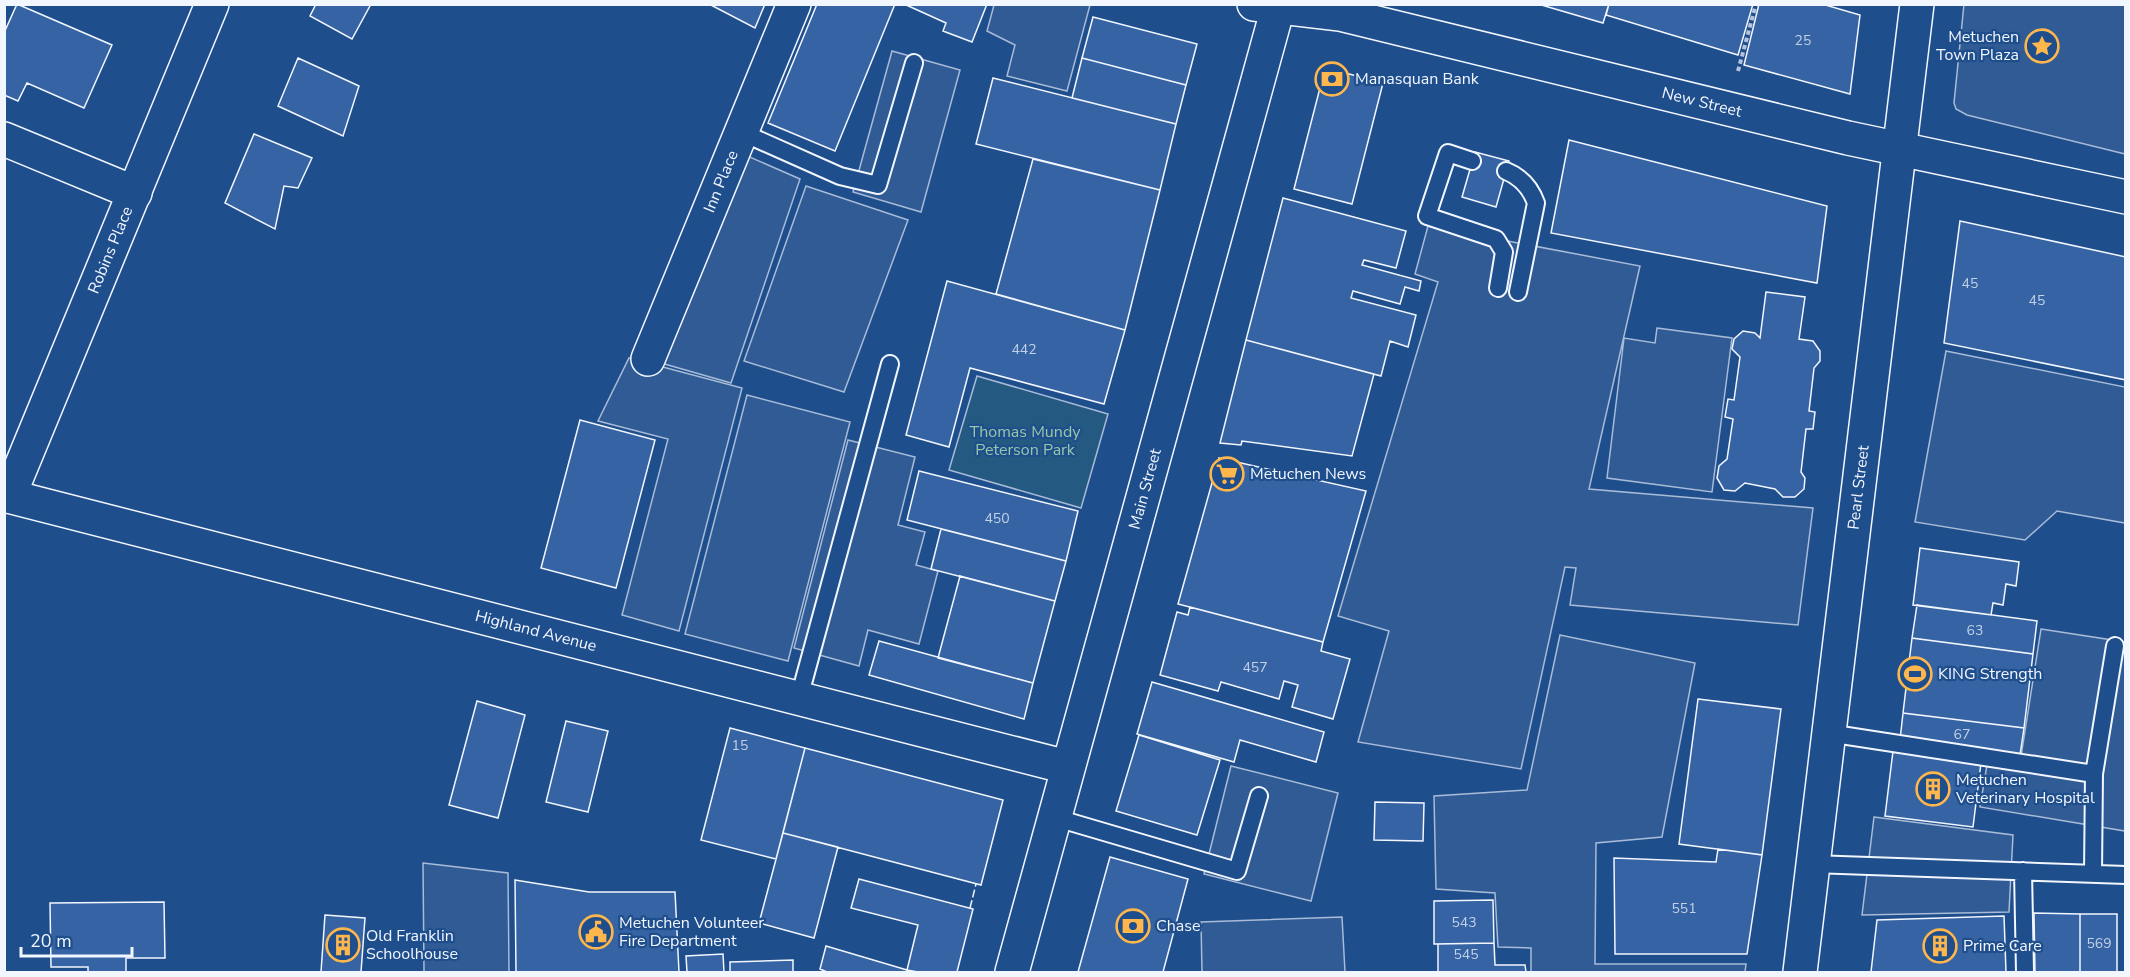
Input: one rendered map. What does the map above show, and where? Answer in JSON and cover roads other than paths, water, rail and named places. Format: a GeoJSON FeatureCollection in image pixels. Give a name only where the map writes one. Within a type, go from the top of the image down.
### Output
{"type":"FeatureCollection","features":[{"type":"Feature","properties":{"kind":"street","name":"Robins Place"},"geometry":{"type":"LineString","coordinates":[[7,495],[212,4]]}},
{"type":"Feature","properties":{"kind":"street","name":"Inn Place"},"geometry":{"type":"LineString","coordinates":[[648,359],[794,4]]}},
{"type":"Feature","properties":{"kind":"street","name":"Pearl Street"},"geometry":{"type":"LineString","coordinates":[[1800,972],[1917,4]]}},
{"type":"Feature","properties":{"kind":"street","name":"New Street"},"geometry":{"type":"LineString","coordinates":[[1270,5],[1340,14],[1899,149],[2126,197]]}},
{"type":"Feature","properties":{"kind":"street","name":"Main Street"},"geometry":{"type":"LineString","coordinates":[[1012,972],[1270,5]]}},
{"type":"Feature","properties":{"kind":"street"},"geometry":{"type":"LineString","coordinates":[[4,139],[135,192]]}},
{"type":"Feature","properties":{"kind":"street","name":"Highland Avenue"},"geometry":{"type":"LineString","coordinates":[[7,495],[1066,767]]}},
{"type":"Feature","properties":{"kind":"lane"},"geometry":{"type":"LineString","coordinates":[[741,132],[840,176],[878,185],[914,63]]}},
{"type":"Feature","properties":{"kind":"lane"},"geometry":{"type":"LineString","coordinates":[[1472,161],[1448,153],[1427,216],[1496,239],[1504,252],[1498,288]]}},
{"type":"Feature","properties":{"kind":"lane"},"geometry":{"type":"LineString","coordinates":[[1506,171],[1523,182],[1536,203],[1518,292]]}},
{"type":"Feature","properties":{"kind":"lane"},"geometry":{"type":"LineString","coordinates":[[799,698],[890,364]]}},
{"type":"Feature","properties":{"kind":"lane"},"geometry":{"type":"LineString","coordinates":[[2093,874],[2094,774],[2115,646]]}},
{"type":"Feature","properties":{"kind":"lane"},"geometry":{"type":"LineString","coordinates":[[1828,733],[2094,774]]}},
{"type":"Feature","properties":{"kind":"lane"},"geometry":{"type":"LineString","coordinates":[[1053,818],[1238,871],[1259,796]]}},
{"type":"Feature","properties":{"kind":"lane"},"geometry":{"type":"LineString","coordinates":[[1812,864],[2126,875]]}},
{"type":"Feature","properties":{"kind":"lane"},"geometry":{"type":"LineString","coordinates":[[2023,871],[2025,972]]}},
{"type":"Feature","properties":{"kind":"place","name":"Metuchen Town Plaza"},"geometry":{"type":"Point","coordinates":[2042,46]}},
{"type":"Feature","properties":{"kind":"place","name":"Manasquan Bank"},"geometry":{"type":"Point","coordinates":[1332,79]}},
{"type":"Feature","properties":{"kind":"place","name":"Metuchen News"},"geometry":{"type":"Point","coordinates":[1227,474]}},
{"type":"Feature","properties":{"kind":"place","name":"KING Strength"},"geometry":{"type":"Point","coordinates":[1915,674]}},
{"type":"Feature","properties":{"kind":"place","name":"Metuchen Veterinary Hospital"},"geometry":{"type":"Point","coordinates":[1933,789]}},
{"type":"Feature","properties":{"kind":"place","name":"Chase"},"geometry":{"type":"Point","coordinates":[1133,926]}},
{"type":"Feature","properties":{"kind":"place","name":"Metuchen Volunteer Fire Department"},"geometry":{"type":"Point","coordinates":[596,932]}},
{"type":"Feature","properties":{"kind":"place","name":"Old Franklin Schoolhouse"},"geometry":{"type":"Point","coordinates":[343,945]}},
{"type":"Feature","properties":{"kind":"place","name":"Prime Care"},"geometry":{"type":"Point","coordinates":[1940,946]}},
{"type":"Feature","properties":{"kind":"park label","name":"Thomas Mundy Peterson Park"},"geometry":{"type":"Point","coordinates":[1025,441]}}]}
